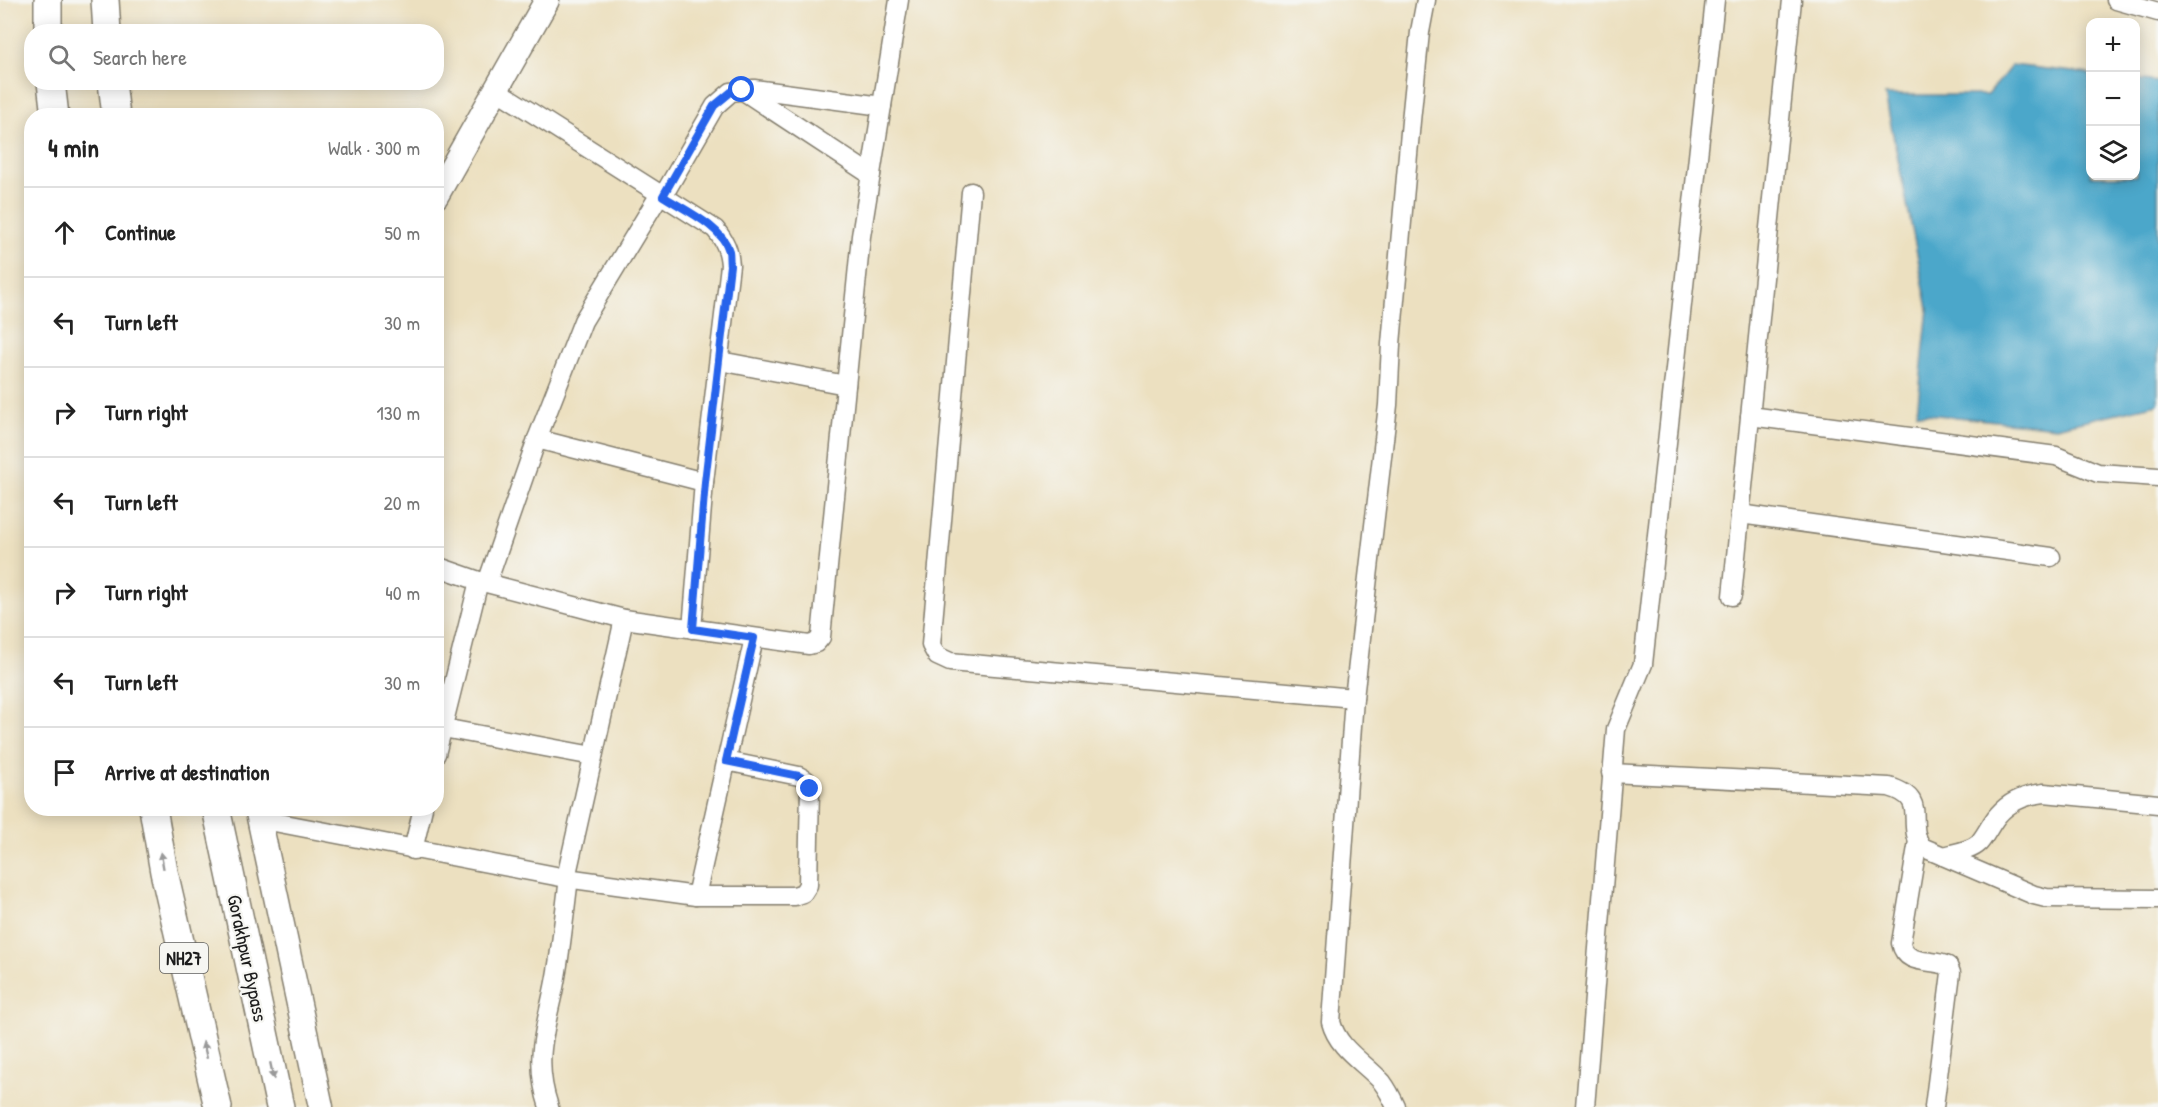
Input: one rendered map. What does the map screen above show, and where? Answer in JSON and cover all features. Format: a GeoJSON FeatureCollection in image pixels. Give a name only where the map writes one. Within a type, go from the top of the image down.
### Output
{"type":"FeatureCollection","features":[{"type":"Feature","properties":{"kind":"highway"},"geometry":{"type":"LineString","coordinates":[[48,0],[48,24]]}},
{"type":"Feature","properties":{"kind":"highway"},"geometry":{"type":"LineString","coordinates":[[105,0],[106,24]]}},
{"type":"Feature","properties":{"kind":"highway"},"geometry":{"type":"LineString","coordinates":[[52,90],[54,108]]}},
{"type":"Feature","properties":{"kind":"highway"},"geometry":{"type":"LineString","coordinates":[[113,90],[115,108]]}},
{"type":"Feature","properties":{"kind":"highway","name":"NH27"},"geometry":{"type":"LineString","coordinates":[[154,816],[164,872],[218,1107]]}},
{"type":"Feature","properties":{"kind":"highway","name":"Gorakhpur Bypass"},"geometry":{"type":"LineString","coordinates":[[218,816],[280,1107]]}},
{"type":"Feature","properties":{"kind":"main road"},"geometry":{"type":"LineString","coordinates":[[444,182],[547,0]]}},
{"type":"Feature","properties":{"kind":"main road"},"geometry":{"type":"LineString","coordinates":[[258,816],[321,1107]]}},
{"type":"Feature","properties":{"kind":"street"},"geometry":{"type":"LineString","coordinates":[[444,569],[483,582],[624,619],[809,645],[816,643],[822,637],[861,236],[899,0]]}},
{"type":"Feature","properties":{"kind":"street"},"geometry":{"type":"LineString","coordinates":[[1396,1107],[1381,1082],[1341,1044],[1334,1033],[1331,1022],[1354,698],[1388,405],[1390,344],[1411,121],[1426,0]]}},
{"type":"Feature","properties":{"kind":"street"},"geometry":{"type":"LineString","coordinates":[[1585,1107],[1616,729],[1643,664],[1715,0]]}},
{"type":"Feature","properties":{"kind":"street"},"geometry":{"type":"LineString","coordinates":[[1732,596],[1792,0]]}},
{"type":"Feature","properties":{"kind":"street"},"geometry":{"type":"LineString","coordinates":[[2116,0],[2158,12]]}},
{"type":"Feature","properties":{"kind":"street"},"geometry":{"type":"LineString","coordinates":[[496,90],[715,230],[729,251],[730,265],[705,482],[693,629]]}},
{"type":"Feature","properties":{"kind":"street"},"geometry":{"type":"LineString","coordinates":[[444,724],[483,582],[583,321],[662,195],[714,106],[731,92],[742,90],[790,93],[882,105]]}},
{"type":"Feature","properties":{"kind":"street"},"geometry":{"type":"LineString","coordinates":[[742,90],[870,175]]}},
{"type":"Feature","properties":{"kind":"street"},"geometry":{"type":"LineString","coordinates":[[971,192],[931,645],[937,657],[950,662],[1354,698]]}},
{"type":"Feature","properties":{"kind":"street"},"geometry":{"type":"LineString","coordinates":[[720,362],[846,385]]}},
{"type":"Feature","properties":{"kind":"street"},"geometry":{"type":"LineString","coordinates":[[1750,416],[2056,456],[2098,473],[2158,477]]}},
{"type":"Feature","properties":{"kind":"street"},"geometry":{"type":"LineString","coordinates":[[537,439],[705,482]]}},
{"type":"Feature","properties":{"kind":"street"},"geometry":{"type":"LineString","coordinates":[[1740,514],[2051,557]]}},
{"type":"Feature","properties":{"kind":"street"},"geometry":{"type":"LineString","coordinates":[[549,1107],[540,1076],[540,1060],[557,972],[567,878],[624,619]]}},
{"type":"Feature","properties":{"kind":"street"},"geometry":{"type":"LineString","coordinates":[[696,896],[754,638]]}},
{"type":"Feature","properties":{"kind":"street"},"geometry":{"type":"LineString","coordinates":[[444,728],[593,756]]}},
{"type":"Feature","properties":{"kind":"street"},"geometry":{"type":"LineString","coordinates":[[267,816],[413,850],[567,878],[696,896],[794,896],[803,893],[808,885],[810,789],[806,780],[799,776],[726,761]]}},
{"type":"Feature","properties":{"kind":"street"},"geometry":{"type":"LineString","coordinates":[[1611,773],[1889,787],[1903,791],[1911,800],[1915,811],[1917,841],[1901,943],[1903,952],[1910,959],[1948,966],[1951,973],[1934,1107]]}},
{"type":"Feature","properties":{"kind":"street"},"geometry":{"type":"LineString","coordinates":[[1943,856],[1973,847],[2006,807],[2030,794],[2044,793],[2158,804]]}},
{"type":"Feature","properties":{"kind":"street"},"geometry":{"type":"LineString","coordinates":[[413,850],[421,816]]}},
{"type":"Feature","properties":{"kind":"street"},"geometry":{"type":"LineString","coordinates":[[1917,841],[1922,847],[2046,898],[2158,899]]}},
{"type":"Feature","properties":{"kind":"water"},"geometry":{"type":"Polygon","coordinates":[[[2012,65],[2086,74],[2086,180],[2140,180],[2140,80],[2158,82],[2158,404],[2056,427],[1917,413],[1928,308],[1885,95],[1988,95],[2012,65]]]}},
{"type":"Feature","properties":{"kind":"route"},"geometry":{"type":"LineString","coordinates":[[742,90],[731,92],[714,106],[663,196],[715,230],[729,251],[730,265],[705,482],[693,629],[754,638],[726,761],[799,776],[806,780],[810,789]]}}]}
